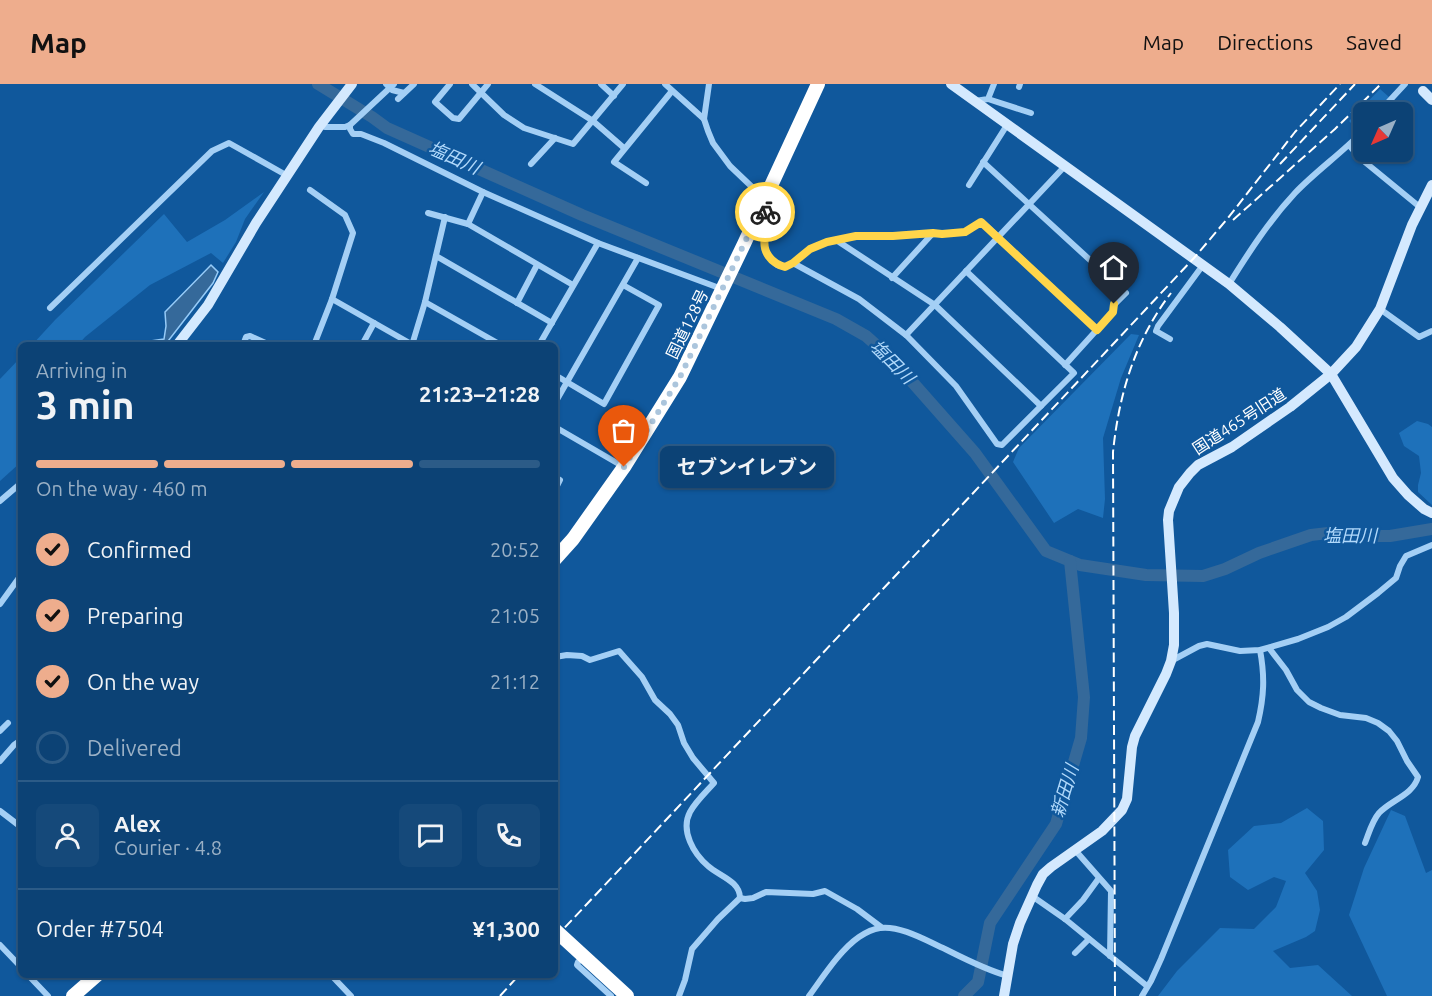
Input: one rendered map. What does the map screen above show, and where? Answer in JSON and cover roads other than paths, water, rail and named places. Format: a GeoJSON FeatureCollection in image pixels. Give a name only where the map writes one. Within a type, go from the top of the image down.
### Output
{"type":"FeatureCollection","features":[{"type":"Feature","properties":{"kind":"highway","name":"国道128号"},"geometry":{"type":"LineString","coordinates":[[558,556],[573,539],[624,467],[680,377],[818,84]]}},
{"type":"Feature","properties":{"kind":"highway"},"geometry":{"type":"LineString","coordinates":[[558,933],[627,996]]}},
{"type":"Feature","properties":{"kind":"highway"},"geometry":{"type":"LineString","coordinates":[[73,996],[94,978]]}},
{"type":"Feature","properties":{"kind":"street"},"geometry":{"type":"LineString","coordinates":[[179,342],[208,305],[286,175],[352,84]]}},
{"type":"Feature","properties":{"kind":"street"},"geometry":{"type":"LineString","coordinates":[[386,84],[392,90],[404,93]]}},
{"type":"Feature","properties":{"kind":"street"},"geometry":{"type":"LineString","coordinates":[[322,127],[350,125],[394,84]]}},
{"type":"Feature","properties":{"kind":"street"},"geometry":{"type":"LineString","coordinates":[[398,99],[414,84]]}},
{"type":"Feature","properties":{"kind":"street"},"geometry":{"type":"LineString","coordinates":[[450,84],[435,102],[453,118],[459,119],[488,84]]}},
{"type":"Feature","properties":{"kind":"street"},"geometry":{"type":"LineString","coordinates":[[472,84],[504,115],[525,128],[573,144],[623,84]]}},
{"type":"Feature","properties":{"kind":"street"},"geometry":{"type":"LineString","coordinates":[[535,84],[593,121],[624,148]]}},
{"type":"Feature","properties":{"kind":"street"},"geometry":{"type":"LineString","coordinates":[[601,84],[614,96]]}},
{"type":"Feature","properties":{"kind":"street"},"geometry":{"type":"LineString","coordinates":[[665,84],[704,119],[713,143],[730,166],[751,186],[762,204],[769,223],[764,240],[765,248],[768,256],[777,265],[785,267],[810,249],[836,240],[856,236],[965,232],[981,222],[1097,330]]}},
{"type":"Feature","properties":{"kind":"street"},"geometry":{"type":"LineString","coordinates":[[704,119],[709,84]]}},
{"type":"Feature","properties":{"kind":"street"},"geometry":{"type":"LineString","coordinates":[[951,84],[1229,284],[1280,327],[1331,374],[1393,478],[1408,495],[1428,511]]}},
{"type":"Feature","properties":{"kind":"street"},"geometry":{"type":"LineString","coordinates":[[988,99],[994,84]]}},
{"type":"Feature","properties":{"kind":"street"},"geometry":{"type":"LineString","coordinates":[[1388,102],[1405,84]]}},
{"type":"Feature","properties":{"kind":"street"},"geometry":{"type":"LineString","coordinates":[[646,183],[614,162],[672,91]]}},
{"type":"Feature","properties":{"kind":"street"},"geometry":{"type":"LineString","coordinates":[[1423,91],[1432,100]]}},
{"type":"Feature","properties":{"kind":"street"},"geometry":{"type":"LineString","coordinates":[[974,101],[988,99],[1031,113]]}},
{"type":"Feature","properties":{"kind":"street"},"geometry":{"type":"LineString","coordinates":[[350,125],[353,134],[361,134],[384,143],[483,192],[598,243],[723,289]]}},
{"type":"Feature","properties":{"kind":"street"},"geometry":{"type":"LineString","coordinates":[[969,185],[1007,125]]}},
{"type":"Feature","properties":{"kind":"street"},"geometry":{"type":"LineString","coordinates":[[531,164],[555,138]]}},
{"type":"Feature","properties":{"kind":"street"},"geometry":{"type":"LineString","coordinates":[[1229,284],[1251,248],[1294,194],[1353,141]]}},
{"type":"Feature","properties":{"kind":"street"},"geometry":{"type":"LineString","coordinates":[[50,308],[212,150],[229,142],[286,175]]}},
{"type":"Feature","properties":{"kind":"street"},"geometry":{"type":"LineString","coordinates":[[1349,145],[1360,158],[1421,208]]}},
{"type":"Feature","properties":{"kind":"street"},"geometry":{"type":"LineString","coordinates":[[983,162],[1126,293],[1114,304],[1113,312],[1065,365]]}},
{"type":"Feature","properties":{"kind":"street"},"geometry":{"type":"LineString","coordinates":[[906,335],[1065,166]]}},
{"type":"Feature","properties":{"kind":"street","name":"国道465号旧道"},"geometry":{"type":"LineString","coordinates":[[1004,996],[1016,933],[1043,874],[1102,831],[1122,810],[1127,799],[1135,736],[1171,662],[1174,645],[1168,520],[1169,511],[1179,487],[1198,465],[1232,447],[1290,407],[1331,374],[1356,347],[1380,309],[1412,225],[1432,185]]}},
{"type":"Feature","properties":{"kind":"street"},"geometry":{"type":"LineString","coordinates":[[310,190],[345,215],[352,233],[333,299],[315,342]]}},
{"type":"Feature","properties":{"kind":"street"},"geometry":{"type":"LineString","coordinates":[[468,224],[483,192]]}},
{"type":"Feature","properties":{"kind":"street"},"geometry":{"type":"LineString","coordinates":[[428,213],[468,224],[573,285]]}},
{"type":"Feature","properties":{"kind":"street"},"geometry":{"type":"LineString","coordinates":[[413,342],[445,217]]}},
{"type":"Feature","properties":{"kind":"street"},"geometry":{"type":"LineString","coordinates":[[892,278],[933,233]]}},
{"type":"Feature","properties":{"kind":"street"},"geometry":{"type":"LineString","coordinates":[[836,240],[935,304],[1041,406]]}},
{"type":"Feature","properties":{"kind":"street"},"geometry":{"type":"LineString","coordinates":[[541,342],[598,243]]}},
{"type":"Feature","properties":{"kind":"street"},"geometry":{"type":"LineString","coordinates":[[436,256],[552,323]]}},
{"type":"Feature","properties":{"kind":"street"},"geometry":{"type":"LineString","coordinates":[[558,398],[638,258]]}},
{"type":"Feature","properties":{"kind":"street"},"geometry":{"type":"LineString","coordinates":[[793,263],[859,299],[906,335],[956,386],[998,444],[1002,445],[1074,373],[966,271]]}},
{"type":"Feature","properties":{"kind":"street"},"geometry":{"type":"LineString","coordinates":[[517,303],[537,265]]}},
{"type":"Feature","properties":{"kind":"street"},"geometry":{"type":"LineString","coordinates":[[1170,339],[1156,331],[1158,326],[1203,265]]}},
{"type":"Feature","properties":{"kind":"street"},"geometry":{"type":"LineString","coordinates":[[558,377],[604,404],[659,305],[623,285]]}},
{"type":"Feature","properties":{"kind":"street"},"geometry":{"type":"LineString","coordinates":[[333,299],[407,342]]}},
{"type":"Feature","properties":{"kind":"street"},"geometry":{"type":"LineString","coordinates":[[425,302],[496,342]]}},
{"type":"Feature","properties":{"kind":"street"},"geometry":{"type":"LineString","coordinates":[[1380,309],[1419,337],[1432,331]]}},
{"type":"Feature","properties":{"kind":"street"},"geometry":{"type":"LineString","coordinates":[[364,342],[374,323]]}},
{"type":"Feature","properties":{"kind":"street"},"geometry":{"type":"LineString","coordinates":[[244,342],[246,337],[250,336],[263,342]]}},
{"type":"Feature","properties":{"kind":"street"},"geometry":{"type":"LineString","coordinates":[[558,429],[624,467]]}},
{"type":"Feature","properties":{"kind":"street"},"geometry":{"type":"LineString","coordinates":[[0,501],[18,486]]}},
{"type":"Feature","properties":{"kind":"street"},"geometry":{"type":"LineString","coordinates":[[1171,662],[1207,644],[1240,651],[1260,650],[1328,627],[1346,617],[1396,578],[1406,556],[1432,545]]}},
{"type":"Feature","properties":{"kind":"street"},"geometry":{"type":"LineString","coordinates":[[0,604],[18,579]]}},
{"type":"Feature","properties":{"kind":"street"},"geometry":{"type":"LineString","coordinates":[[1269,648],[1286,670],[1297,690],[1309,702],[1340,715],[1366,718],[1378,723],[1389,732],[1397,741],[1418,777],[1410,790],[1379,813],[1365,843]]}},
{"type":"Feature","properties":{"kind":"street"},"geometry":{"type":"LineString","coordinates":[[1142,996],[1161,959],[1258,722],[1264,688],[1264,670],[1260,650]]}},
{"type":"Feature","properties":{"kind":"street"},"geometry":{"type":"LineString","coordinates":[[558,656],[567,655],[590,660],[619,651],[642,677],[655,700],[670,714],[678,725],[684,743],[693,758],[714,783],[690,812],[687,831],[691,843],[696,853],[708,866],[737,887],[740,898]]}},
{"type":"Feature","properties":{"kind":"street"},"geometry":{"type":"LineString","coordinates":[[0,731],[8,723]]}},
{"type":"Feature","properties":{"kind":"street"},"geometry":{"type":"LineString","coordinates":[[0,761],[18,742]]}},
{"type":"Feature","properties":{"kind":"street"},"geometry":{"type":"LineString","coordinates":[[0,811],[18,825]]}},
{"type":"Feature","properties":{"kind":"street"},"geometry":{"type":"LineString","coordinates":[[1076,850],[1111,891],[1110,956]]}},
{"type":"Feature","properties":{"kind":"street"},"geometry":{"type":"LineString","coordinates":[[1065,919],[1099,878]]}},
{"type":"Feature","properties":{"kind":"street"},"geometry":{"type":"LineString","coordinates":[[679,996],[692,949],[740,898],[753,898],[766,892],[813,894],[825,891],[857,909],[881,927]]}},
{"type":"Feature","properties":{"kind":"street"},"geometry":{"type":"LineString","coordinates":[[1032,896],[1065,919],[1147,986]]}},
{"type":"Feature","properties":{"kind":"street"},"geometry":{"type":"LineString","coordinates":[[809,996],[849,946],[858,938],[881,927],[915,935],[993,972],[1008,976]]}},
{"type":"Feature","properties":{"kind":"street"},"geometry":{"type":"LineString","coordinates":[[1075,953],[1089,939]]}},
{"type":"Feature","properties":{"kind":"street"},"geometry":{"type":"LineString","coordinates":[[0,945],[3,953],[18,965]]}},
{"type":"Feature","properties":{"kind":"street"},"geometry":{"type":"LineString","coordinates":[[578,962],[577,965],[611,996]]}},
{"type":"Feature","properties":{"kind":"street"},"geometry":{"type":"LineString","coordinates":[[31,978],[48,996]]}},
{"type":"Feature","properties":{"kind":"street"},"geometry":{"type":"LineString","coordinates":[[334,978],[351,996]]}},
{"type":"Feature","properties":{"kind":"waterway","name":"塩田川"},"geometry":{"type":"LineString","coordinates":[[318,84],[387,128],[582,215],[836,319],[866,336],[907,376],[975,453],[1046,551],[1080,565],[1146,575],[1203,576],[1311,535],[1328,533],[1390,536],[1432,529]]}},
{"type":"Feature","properties":{"kind":"waterway","name":"新田川"},"geometry":{"type":"LineString","coordinates":[[964,996],[978,982],[990,923],[1056,824],[1081,738],[1084,697],[1070,561]]}},
{"type":"Feature","properties":{"kind":"railway"},"geometry":{"type":"LineString","coordinates":[[558,935],[1194,258],[1295,132],[1340,84]]}},
{"type":"Feature","properties":{"kind":"railway"},"geometry":{"type":"LineString","coordinates":[[1280,164],[1355,84]]}},
{"type":"Feature","properties":{"kind":"railway"},"geometry":{"type":"LineString","coordinates":[[1233,220],[1335,129],[1381,84]]}},
{"type":"Feature","properties":{"kind":"railway"},"geometry":{"type":"LineString","coordinates":[[1115,996],[1113,452],[1124,389],[1131,368],[1138,349],[1158,311],[1171,293]]}},
{"type":"Feature","properties":{"kind":"railway"},"geometry":{"type":"LineString","coordinates":[[500,996],[516,978]]}},
{"type":"Feature","properties":{"kind":"place","name":"セブンイレブン"},"geometry":{"type":"Point","coordinates":[624,467]}}]}
